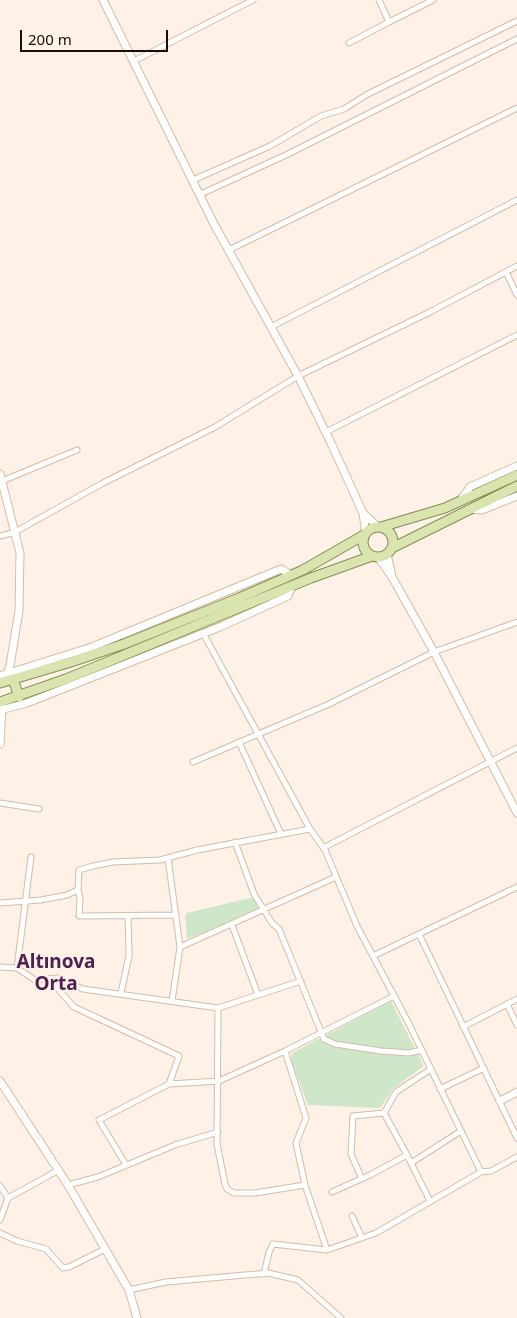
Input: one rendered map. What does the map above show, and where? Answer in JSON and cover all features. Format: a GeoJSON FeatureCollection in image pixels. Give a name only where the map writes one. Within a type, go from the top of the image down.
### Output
{"type":"FeatureCollection","features":[{"type":"Feature","properties":{"kind":"main road"},"geometry":{"type":"LineString","coordinates":[[20,697],[5,679],[72,662],[124,644],[291,575],[365,534],[371,528],[445,508],[517,475]]}},
{"type":"Feature","properties":{"kind":"main road"},"geometry":{"type":"LineString","coordinates":[[1,706],[292,586],[382,554],[517,486]]}},
{"type":"Feature","properties":{"kind":"main road"},"geometry":{"type":"LineString","coordinates":[[380,527],[392,535],[382,554]]}},
{"type":"Feature","properties":{"kind":"main road"},"geometry":{"type":"LineString","coordinates":[[365,534],[363,545],[382,554]]}},
{"type":"Feature","properties":{"kind":"street"},"geometry":{"type":"LineString","coordinates":[[103,0],[229,250],[298,376],[326,432],[363,513],[365,534]]}},
{"type":"Feature","properties":{"kind":"street"},"geometry":{"type":"LineString","coordinates":[[134,60],[253,0]]}},
{"type":"Feature","properties":{"kind":"street"},"geometry":{"type":"LineString","coordinates":[[379,0],[389,22]]}},
{"type":"Feature","properties":{"kind":"street"},"geometry":{"type":"LineString","coordinates":[[349,43],[433,0]]}},
{"type":"Feature","properties":{"kind":"street"},"geometry":{"type":"LineString","coordinates":[[193,180],[270,146],[321,116],[344,109],[366,95],[517,21]]}},
{"type":"Feature","properties":{"kind":"street"},"geometry":{"type":"LineString","coordinates":[[201,194],[286,155],[517,38]]}},
{"type":"Feature","properties":{"kind":"street"},"geometry":{"type":"LineString","coordinates":[[229,250],[517,108]]}},
{"type":"Feature","properties":{"kind":"street"},"geometry":{"type":"LineString","coordinates":[[272,328],[517,200]]}},
{"type":"Feature","properties":{"kind":"street"},"geometry":{"type":"LineString","coordinates":[[0,536],[15,532],[103,483],[215,427],[298,376],[517,266]]}},
{"type":"Feature","properties":{"kind":"street"},"geometry":{"type":"LineString","coordinates":[[506,272],[517,295]]}},
{"type":"Feature","properties":{"kind":"street"},"geometry":{"type":"LineString","coordinates":[[326,432],[517,335]]}},
{"type":"Feature","properties":{"kind":"street"},"geometry":{"type":"LineString","coordinates":[[5,679],[10,665],[19,611],[20,553],[1,477],[77,450]]}},
{"type":"Feature","properties":{"kind":"street"},"geometry":{"type":"LineString","coordinates":[[460,501],[470,487],[517,466]]}},
{"type":"Feature","properties":{"kind":"street"},"geometry":{"type":"LineString","coordinates":[[469,509],[484,510],[517,496]]}},
{"type":"Feature","properties":{"kind":"street"},"geometry":{"type":"LineString","coordinates":[[363,513],[380,527]]}},
{"type":"Feature","properties":{"kind":"street"},"geometry":{"type":"LineString","coordinates":[[382,554],[392,577],[434,652],[517,813]]}},
{"type":"Feature","properties":{"kind":"street"},"geometry":{"type":"LineString","coordinates":[[0,744],[1,706],[27,703],[203,633],[288,596],[292,586]]}},
{"type":"Feature","properties":{"kind":"street"},"geometry":{"type":"LineString","coordinates":[[193,762],[329,704],[434,652],[517,622]]}},
{"type":"Feature","properties":{"kind":"street"},"geometry":{"type":"LineString","coordinates":[[203,633],[310,829],[323,848],[357,926],[422,1050],[481,1172]]}},
{"type":"Feature","properties":{"kind":"street"},"geometry":{"type":"LineString","coordinates":[[239,742],[281,834]]}},
{"type":"Feature","properties":{"kind":"street"},"geometry":{"type":"LineString","coordinates":[[323,848],[517,748]]}},
{"type":"Feature","properties":{"kind":"street"},"geometry":{"type":"LineString","coordinates":[[0,803],[39,809]]}},
{"type":"Feature","properties":{"kind":"street"},"geometry":{"type":"LineString","coordinates":[[176,915],[79,916],[79,870],[113,862],[168,858],[235,842],[310,829]]}},
{"type":"Feature","properties":{"kind":"street"},"geometry":{"type":"LineString","coordinates":[[235,842],[254,894],[272,924],[279,929],[324,1039],[335,1044],[410,1053],[422,1050]]}},
{"type":"Feature","properties":{"kind":"street"},"geometry":{"type":"LineString","coordinates":[[17,968],[31,857]]}},
{"type":"Feature","properties":{"kind":"street"},"geometry":{"type":"LineString","coordinates":[[168,858],[180,947],[172,1002]]}},
{"type":"Feature","properties":{"kind":"street"},"geometry":{"type":"LineString","coordinates":[[180,947],[264,911],[336,877]]}},
{"type":"Feature","properties":{"kind":"street"},"geometry":{"type":"LineString","coordinates":[[373,956],[517,887]]}},
{"type":"Feature","properties":{"kind":"street"},"geometry":{"type":"LineString","coordinates":[[0,902],[67,895],[78,890]]}},
{"type":"Feature","properties":{"kind":"street"},"geometry":{"type":"LineString","coordinates":[[120,993],[129,956],[128,916]]}},
{"type":"Feature","properties":{"kind":"street"},"geometry":{"type":"LineString","coordinates":[[232,925],[258,995]]}},
{"type":"Feature","properties":{"kind":"street"},"geometry":{"type":"LineString","coordinates":[[419,934],[517,1138]]}},
{"type":"Feature","properties":{"kind":"street"},"geometry":{"type":"LineString","coordinates":[[0,967],[17,968],[36,980],[57,978],[83,989],[218,1008],[301,981]]}},
{"type":"Feature","properties":{"kind":"street"},"geometry":{"type":"LineString","coordinates":[[57,978],[58,989],[74,1007],[179,1056],[169,1084]]}},
{"type":"Feature","properties":{"kind":"street"},"geometry":{"type":"LineString","coordinates":[[126,1165],[99,1120],[169,1084],[219,1081],[285,1051],[394,996]]}},
{"type":"Feature","properties":{"kind":"street"},"geometry":{"type":"LineString","coordinates":[[463,1027],[517,998]]}},
{"type":"Feature","properties":{"kind":"street"},"geometry":{"type":"LineString","coordinates":[[507,1004],[517,1025]]}},
{"type":"Feature","properties":{"kind":"street"},"geometry":{"type":"LineString","coordinates":[[218,1008],[218,1144],[224,1184],[230,1192],[236,1194],[305,1185]]}},
{"type":"Feature","properties":{"kind":"street"},"geometry":{"type":"LineString","coordinates":[[285,1051],[306,1118],[296,1143],[305,1185],[327,1250]]}},
{"type":"Feature","properties":{"kind":"street"},"geometry":{"type":"LineString","coordinates":[[440,1088],[484,1068]]}},
{"type":"Feature","properties":{"kind":"street"},"geometry":{"type":"LineString","coordinates":[[384,1112],[396,1092],[431,1069]]}},
{"type":"Feature","properties":{"kind":"street"},"geometry":{"type":"LineString","coordinates":[[0,1081],[59,1170],[129,1290],[136,1318]]}},
{"type":"Feature","properties":{"kind":"street"},"geometry":{"type":"LineString","coordinates":[[500,1101],[517,1092]]}},
{"type":"Feature","properties":{"kind":"street"},"geometry":{"type":"LineString","coordinates":[[384,1112],[430,1201]]}},
{"type":"Feature","properties":{"kind":"street"},"geometry":{"type":"LineString","coordinates":[[362,1179],[351,1154],[353,1116],[384,1112]]}},
{"type":"Feature","properties":{"kind":"street"},"geometry":{"type":"LineString","coordinates":[[68,1185],[98,1177],[174,1145],[218,1132]]}},
{"type":"Feature","properties":{"kind":"street"},"geometry":{"type":"LineString","coordinates":[[411,1163],[461,1132]]}},
{"type":"Feature","properties":{"kind":"street"},"geometry":{"type":"LineString","coordinates":[[332,1192],[362,1179],[407,1155]]}},
{"type":"Feature","properties":{"kind":"street"},"geometry":{"type":"LineString","coordinates":[[264,1274],[269,1252],[274,1244],[327,1250],[376,1233],[481,1172],[491,1171],[517,1157]]}},
{"type":"Feature","properties":{"kind":"street"},"geometry":{"type":"LineString","coordinates":[[0,1220],[8,1198],[59,1170]]}},
{"type":"Feature","properties":{"kind":"street"},"geometry":{"type":"LineString","coordinates":[[0,1186],[8,1198]]}},
{"type":"Feature","properties":{"kind":"street"},"geometry":{"type":"LineString","coordinates":[[352,1216],[362,1238]]}},
{"type":"Feature","properties":{"kind":"street"},"geometry":{"type":"LineString","coordinates":[[0,1233],[17,1241],[46,1249],[63,1268],[69,1267],[105,1249]]}},
{"type":"Feature","properties":{"kind":"street"},"geometry":{"type":"LineString","coordinates":[[129,1290],[166,1282],[264,1274],[298,1280],[342,1318]]}},
{"type":"Feature","properties":{"kind":"green space"},"geometry":{"type":"Polygon","coordinates":[[[254,897],[260,910],[187,939],[185,916],[187,913],[254,897]]]}},
{"type":"Feature","properties":{"kind":"green space"},"geometry":{"type":"Polygon","coordinates":[[[391,1001],[424,1066],[393,1089],[380,1108],[308,1105],[291,1061],[292,1053],[391,1001]]]}},
{"type":"Feature","properties":{"kind":"district","name":"Altınova Orta"},"geometry":{"type":"Point","coordinates":[56,974]}}]}
